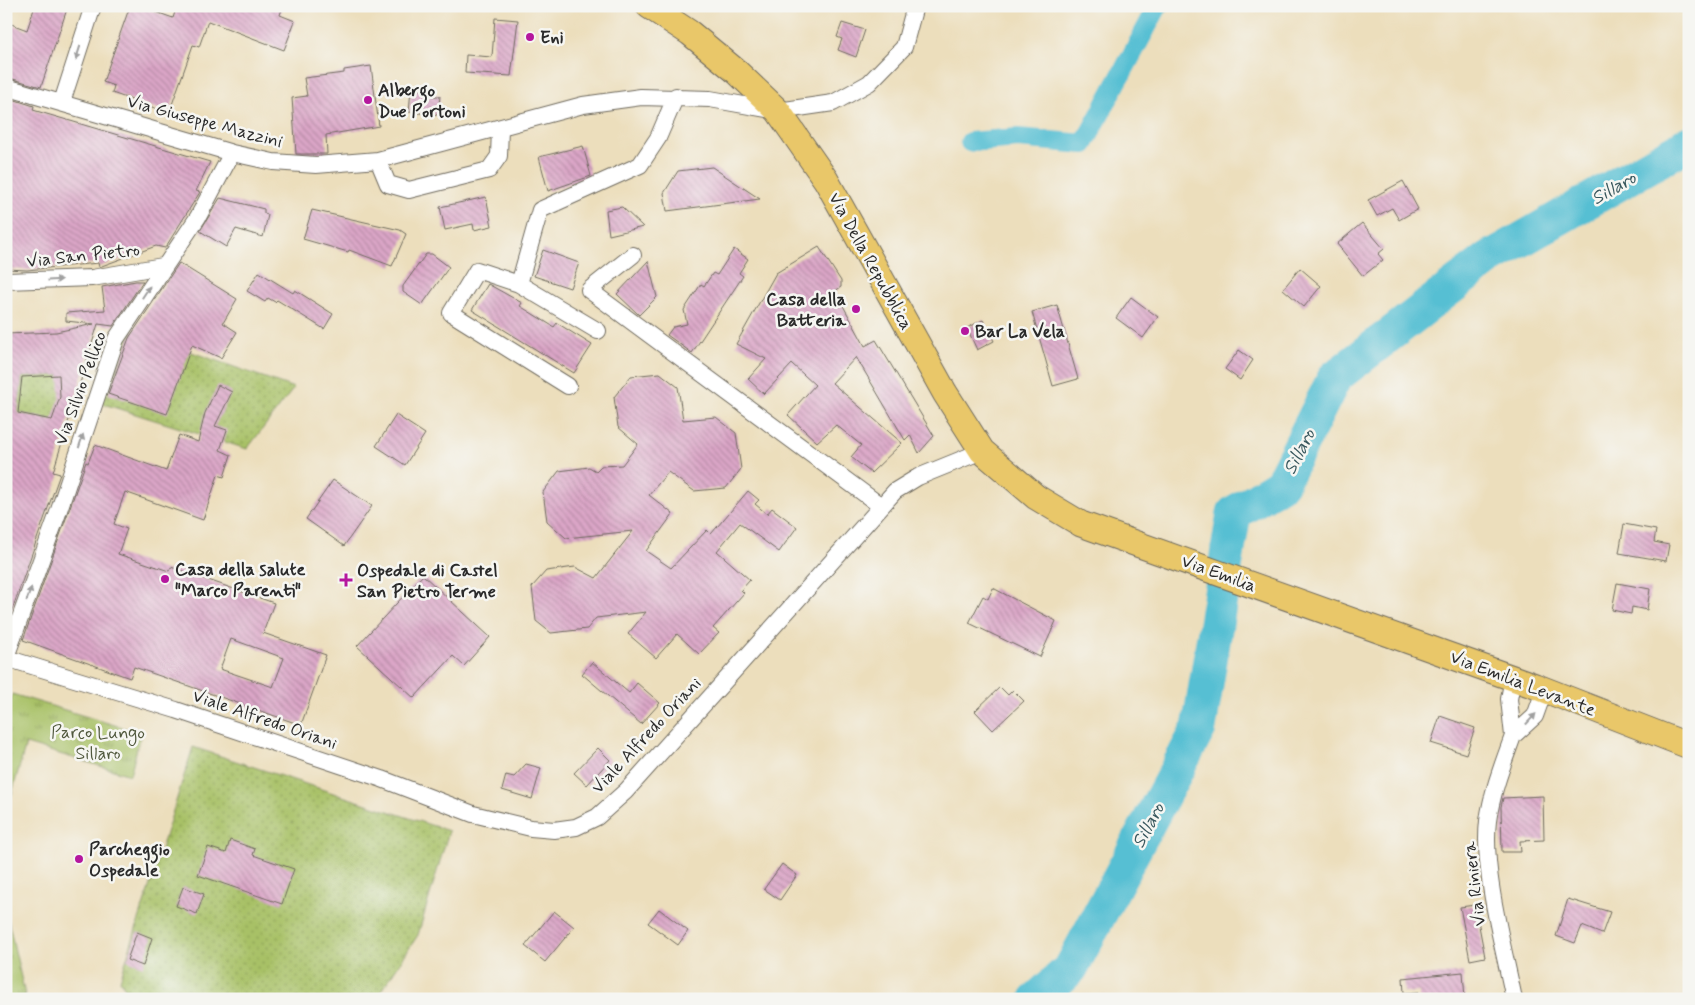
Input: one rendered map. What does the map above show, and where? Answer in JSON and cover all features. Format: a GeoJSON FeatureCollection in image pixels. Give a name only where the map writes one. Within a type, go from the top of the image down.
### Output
{"type":"FeatureCollection","features":[{"type":"Feature","properties":{"kind":"main road","name":"Via Della Repubblica"},"geometry":{"type":"LineString","coordinates":[[650,6],[696,39],[737,72],[778,112],[826,180],[945,393],[982,451],[1036,497],[1081,524]]}},
{"type":"Feature","properties":{"kind":"main road","name":"Via Emilia"},"geometry":{"type":"LineString","coordinates":[[1081,524],[1356,622]]}},
{"type":"Feature","properties":{"kind":"main road","name":"Via Emilia Levante"},"geometry":{"type":"LineString","coordinates":[[1356,622],[1513,678],[1689,746]]}},
{"type":"Feature","properties":{"kind":"street"},"geometry":{"type":"LineString","coordinates":[[62,102],[93,6]]}},
{"type":"Feature","properties":{"kind":"street"},"geometry":{"type":"LineString","coordinates":[[778,112],[833,103],[869,83],[904,47],[914,6]]}},
{"type":"Feature","properties":{"kind":"street","name":"Via Giuseppe Mazzini"},"geometry":{"type":"LineString","coordinates":[[6,87],[232,153],[273,162],[316,165],[378,160],[583,105],[641,97],[676,96],[710,99],[778,112]]}},
{"type":"Feature","properties":{"kind":"street"},"geometry":{"type":"LineString","coordinates":[[519,284],[540,210],[640,165],[658,138],[676,96]]}},
{"type":"Feature","properties":{"kind":"street"},"geometry":{"type":"LineString","coordinates":[[378,160],[388,184],[410,190],[489,170],[499,156],[500,128]]}},
{"type":"Feature","properties":{"kind":"street","name":"Via Silvio Pellico"},"geometry":{"type":"LineString","coordinates":[[6,657],[58,513],[116,339],[163,266],[198,217],[232,153]]}},
{"type":"Feature","properties":{"kind":"street"},"geometry":{"type":"LineString","coordinates":[[633,255],[589,290],[881,506]]}},
{"type":"Feature","properties":{"kind":"street","name":"Via San Pietro"},"geometry":{"type":"LineString","coordinates":[[6,281],[92,278],[163,266]]}},
{"type":"Feature","properties":{"kind":"street"},"geometry":{"type":"LineString","coordinates":[[568,386],[451,313],[476,270],[519,284],[598,331]]}},
{"type":"Feature","properties":{"kind":"street","name":"Viale Alfredo Oriani"},"geometry":{"type":"LineString","coordinates":[[6,657],[176,710],[382,779],[473,814],[531,828],[569,829],[597,817],[626,790],[895,491],[918,477],[982,451]]}},
{"type":"Feature","properties":{"kind":"street","name":"Via Riniera"},"geometry":{"type":"LineString","coordinates":[[1513,678],[1509,698],[1512,736],[1492,800],[1488,823],[1488,853],[1496,911],[1514,999]]}},
{"type":"Feature","properties":{"kind":"street"},"geometry":{"type":"LineString","coordinates":[[1512,736],[1536,716],[1544,690]]}},
{"type":"Feature","properties":{"kind":"green space"},"geometry":{"type":"Polygon","coordinates":[[[123,328],[294,388],[247,449],[94,401],[123,328]]]}},
{"type":"Feature","properties":{"kind":"green space"},"geometry":{"type":"Polygon","coordinates":[[[59,375],[73,380],[52,420],[18,413],[22,377],[59,375]]]}},
{"type":"Feature","properties":{"kind":"green space","name":"Parco Lungo Sillaro"},"geometry":{"type":"Polygon","coordinates":[[[12,694],[141,733],[130,775],[26,744],[6,814],[6,721],[12,694]]]}},
{"type":"Feature","properties":{"kind":"green space"},"geometry":{"type":"Polygon","coordinates":[[[193,747],[449,831],[418,935],[376,999],[131,999],[120,980],[193,747]]]}},
{"type":"Feature","properties":{"kind":"green space"},"geometry":{"type":"Polygon","coordinates":[[[6,911],[26,999],[6,999],[6,911]]]}},
{"type":"Feature","properties":{"kind":"building"},"geometry":{"type":"Polygon","coordinates":[[[35,6],[68,6],[41,87],[6,77],[6,22],[27,30],[35,6]]]}},
{"type":"Feature","properties":{"kind":"building"},"geometry":{"type":"Polygon","coordinates":[[[130,6],[139,6],[173,18],[176,9],[172,6],[283,6],[280,15],[295,21],[284,50],[208,21],[199,47],[193,45],[169,113],[112,93],[114,86],[103,82],[130,6]]]}},
{"type":"Feature","properties":{"kind":"building"},"geometry":{"type":"Polygon","coordinates":[[[495,18],[518,20],[511,76],[465,73],[466,55],[492,57],[495,18]]]}},
{"type":"Feature","properties":{"kind":"building"},"geometry":{"type":"Polygon","coordinates":[[[842,23],[865,30],[856,57],[838,50],[842,39],[837,37],[842,23]]]}},
{"type":"Feature","properties":{"kind":"building"},"geometry":{"type":"Polygon","coordinates":[[[371,66],[379,126],[326,135],[327,154],[296,154],[292,98],[307,96],[304,78],[344,73],[344,70],[371,66]]]}},
{"type":"Feature","properties":{"kind":"building"},"geometry":{"type":"Polygon","coordinates":[[[411,89],[432,91],[432,96],[440,96],[438,115],[409,112],[411,89]]]}},
{"type":"Feature","properties":{"kind":"building"},"geometry":{"type":"Polygon","coordinates":[[[6,97],[34,106],[33,110],[210,162],[196,191],[200,192],[165,248],[156,246],[99,267],[98,263],[27,270],[6,269],[6,97]]]}},
{"type":"Feature","properties":{"kind":"building"},"geometry":{"type":"Polygon","coordinates":[[[583,146],[591,176],[548,191],[539,157],[583,146]]]}},
{"type":"Feature","properties":{"kind":"building"},"geometry":{"type":"Polygon","coordinates":[[[712,167],[760,199],[667,211],[664,193],[678,171],[712,167]]]}},
{"type":"Feature","properties":{"kind":"building"},"geometry":{"type":"Polygon","coordinates":[[[1403,181],[1418,209],[1399,220],[1392,208],[1377,216],[1368,200],[1403,181]]]}},
{"type":"Feature","properties":{"kind":"building"},"geometry":{"type":"Polygon","coordinates":[[[486,197],[492,226],[474,230],[473,224],[445,230],[440,207],[486,197]]]}},
{"type":"Feature","properties":{"kind":"building"},"geometry":{"type":"Polygon","coordinates":[[[220,198],[264,209],[264,213],[268,215],[263,237],[236,229],[226,247],[200,231],[220,198]]]}},
{"type":"Feature","properties":{"kind":"building"},"geometry":{"type":"Polygon","coordinates":[[[622,207],[643,227],[609,235],[606,210],[622,207]]]}},
{"type":"Feature","properties":{"kind":"building"},"geometry":{"type":"Polygon","coordinates":[[[312,210],[400,230],[406,234],[392,266],[349,250],[348,252],[303,239],[312,210]]]}},
{"type":"Feature","properties":{"kind":"building"},"geometry":{"type":"Polygon","coordinates":[[[1362,223],[1384,249],[1378,254],[1383,260],[1363,276],[1337,244],[1362,223]]]}},
{"type":"Feature","properties":{"kind":"building"},"geometry":{"type":"Polygon","coordinates":[[[819,247],[841,281],[841,287],[835,291],[865,346],[876,340],[934,436],[919,453],[910,435],[905,440],[856,357],[832,383],[902,443],[871,473],[851,457],[861,445],[836,425],[817,442],[788,415],[815,385],[792,364],[764,394],[748,379],[766,359],[736,344],[776,273],[819,247]]]}},
{"type":"Feature","properties":{"kind":"building"},"geometry":{"type":"Polygon","coordinates":[[[734,249],[748,259],[739,273],[743,276],[692,353],[667,335],[673,327],[687,324],[684,310],[701,284],[704,286],[713,273],[717,275],[734,249]]]}},
{"type":"Feature","properties":{"kind":"building"},"geometry":{"type":"Polygon","coordinates":[[[543,250],[579,263],[570,288],[534,276],[543,250]]]}},
{"type":"Feature","properties":{"kind":"building"},"geometry":{"type":"Polygon","coordinates":[[[426,254],[432,254],[449,267],[422,305],[403,292],[403,286],[426,254]]]}},
{"type":"Feature","properties":{"kind":"building"},"geometry":{"type":"Polygon","coordinates":[[[648,261],[657,297],[639,315],[617,294],[648,261]]]}},
{"type":"Feature","properties":{"kind":"building"},"geometry":{"type":"Polygon","coordinates":[[[179,263],[237,299],[223,323],[237,332],[221,358],[192,345],[167,414],[108,394],[129,338],[179,263]]]}},
{"type":"Feature","properties":{"kind":"building"},"geometry":{"type":"Polygon","coordinates":[[[1300,268],[1321,286],[1304,307],[1283,289],[1300,268]]]}},
{"type":"Feature","properties":{"kind":"building"},"geometry":{"type":"Polygon","coordinates":[[[259,272],[293,293],[295,290],[333,314],[324,329],[277,300],[275,302],[268,298],[265,302],[247,291],[259,272]]]}},
{"type":"Feature","properties":{"kind":"building"},"geometry":{"type":"Polygon","coordinates":[[[143,281],[113,326],[98,324],[53,472],[60,474],[6,627],[6,334],[56,332],[94,324],[66,321],[66,313],[105,310],[102,287],[143,281]],[[59,375],[22,377],[18,413],[52,420],[60,397],[59,375]]]}},
{"type":"Feature","properties":{"kind":"building"},"geometry":{"type":"Polygon","coordinates":[[[488,284],[522,303],[520,306],[554,327],[557,323],[592,345],[574,373],[472,310],[488,284]]]}},
{"type":"Feature","properties":{"kind":"building"},"geometry":{"type":"Polygon","coordinates":[[[1131,297],[1158,317],[1143,338],[1116,318],[1131,297]]]}},
{"type":"Feature","properties":{"kind":"building"},"geometry":{"type":"Polygon","coordinates":[[[1057,305],[1078,379],[1053,386],[1032,312],[1057,305]]]}},
{"type":"Feature","properties":{"kind":"building"},"geometry":{"type":"Polygon","coordinates":[[[983,320],[994,341],[977,350],[967,328],[983,320]]]}},
{"type":"Feature","properties":{"kind":"building"},"geometry":{"type":"Polygon","coordinates":[[[1239,350],[1253,360],[1240,380],[1225,369],[1239,350]]]}},
{"type":"Feature","properties":{"kind":"building"},"geometry":{"type":"Polygon","coordinates":[[[660,373],[678,387],[683,420],[716,417],[736,433],[741,469],[726,488],[694,491],[668,472],[649,495],[673,514],[646,551],[671,568],[707,530],[711,534],[748,491],[759,500],[755,504],[767,514],[772,508],[797,527],[779,552],[740,523],[717,551],[750,580],[741,590],[744,593],[713,628],[719,633],[699,654],[677,634],[656,658],[628,634],[646,612],[596,618],[587,629],[551,633],[536,621],[532,587],[546,571],[575,567],[596,578],[633,531],[566,538],[547,521],[543,492],[559,471],[589,467],[596,471],[601,466],[622,465],[638,444],[618,427],[614,397],[631,376],[660,373]]]}},
{"type":"Feature","properties":{"kind":"building","name":"Casa della salute \"Marco Parenti\""},"geometry":{"type":"Polygon","coordinates":[[[218,385],[232,392],[215,426],[227,430],[220,450],[231,455],[224,477],[218,475],[203,520],[125,492],[114,524],[127,529],[118,554],[169,571],[171,567],[274,603],[263,633],[326,655],[301,725],[134,667],[130,678],[23,640],[86,462],[88,463],[95,445],[166,471],[179,435],[198,442],[205,413],[218,385]],[[231,639],[220,669],[273,687],[284,658],[231,639]]]}},
{"type":"Feature","properties":{"kind":"building"},"geometry":{"type":"Polygon","coordinates":[[[396,415],[425,434],[405,465],[376,446],[396,415]]]}},
{"type":"Feature","properties":{"kind":"building"},"geometry":{"type":"Polygon","coordinates":[[[333,480],[372,506],[344,546],[306,519],[333,480]]]}},
{"type":"Feature","properties":{"kind":"building"},"geometry":{"type":"Polygon","coordinates":[[[1624,524],[1656,530],[1654,542],[1669,545],[1666,561],[1619,553],[1624,524]]]}},
{"type":"Feature","properties":{"kind":"building"},"geometry":{"type":"Polygon","coordinates":[[[423,575],[490,637],[464,666],[453,656],[414,698],[357,646],[423,575]]]}},
{"type":"Feature","properties":{"kind":"building"},"geometry":{"type":"Polygon","coordinates":[[[1617,583],[1650,589],[1647,610],[1632,607],[1631,614],[1612,610],[1617,583]]]}},
{"type":"Feature","properties":{"kind":"building"},"geometry":{"type":"Polygon","coordinates":[[[993,588],[1056,621],[1040,657],[969,623],[983,596],[988,599],[993,588]]]}},
{"type":"Feature","properties":{"kind":"building"},"geometry":{"type":"Polygon","coordinates":[[[592,662],[629,693],[637,683],[660,703],[641,724],[582,674],[592,662]]]}},
{"type":"Feature","properties":{"kind":"building"},"geometry":{"type":"Polygon","coordinates":[[[1000,687],[1008,695],[1013,690],[1024,701],[993,730],[975,711],[1000,687]]]}},
{"type":"Feature","properties":{"kind":"building"},"geometry":{"type":"Polygon","coordinates":[[[1440,716],[1475,728],[1466,754],[1431,743],[1440,716]]]}},
{"type":"Feature","properties":{"kind":"building"},"geometry":{"type":"Polygon","coordinates":[[[598,748],[610,760],[587,785],[574,773],[598,748]]]}},
{"type":"Feature","properties":{"kind":"building"},"geometry":{"type":"Polygon","coordinates":[[[526,764],[541,768],[532,799],[502,790],[506,775],[514,777],[526,764]]]}},
{"type":"Feature","properties":{"kind":"building"},"geometry":{"type":"Polygon","coordinates":[[[1543,796],[1544,840],[1520,841],[1521,852],[1502,852],[1501,807],[1503,798],[1543,796]]]}},
{"type":"Feature","properties":{"kind":"building"},"geometry":{"type":"Polygon","coordinates":[[[230,840],[255,849],[253,855],[294,869],[282,904],[198,875],[208,847],[226,853],[230,840]]]}},
{"type":"Feature","properties":{"kind":"building"},"geometry":{"type":"Polygon","coordinates":[[[782,864],[797,875],[780,900],[764,889],[782,864]]]}},
{"type":"Feature","properties":{"kind":"building"},"geometry":{"type":"Polygon","coordinates":[[[183,887],[204,894],[197,914],[176,906],[183,887]]]}},
{"type":"Feature","properties":{"kind":"building"},"geometry":{"type":"Polygon","coordinates":[[[1568,899],[1610,912],[1602,934],[1582,926],[1575,943],[1556,936],[1568,899]]]}},
{"type":"Feature","properties":{"kind":"building"},"geometry":{"type":"Polygon","coordinates":[[[1475,905],[1485,957],[1470,960],[1460,907],[1475,905]]]}},
{"type":"Feature","properties":{"kind":"building"},"geometry":{"type":"Polygon","coordinates":[[[659,909],[688,931],[678,945],[648,923],[659,909]]]}},
{"type":"Feature","properties":{"kind":"building"},"geometry":{"type":"Polygon","coordinates":[[[554,911],[574,927],[545,962],[525,946],[554,911]]]}},
{"type":"Feature","properties":{"kind":"building"},"geometry":{"type":"Polygon","coordinates":[[[137,932],[152,938],[143,966],[127,960],[137,932]]]}},
{"type":"Feature","properties":{"kind":"building"},"geometry":{"type":"Polygon","coordinates":[[[1463,972],[1465,999],[1419,999],[1419,992],[1404,993],[1403,978],[1463,972]]]}},
{"type":"Feature","properties":{"kind":"waterway"},"geometry":{"type":"LineString","coordinates":[[970,142],[1018,138],[1084,144],[1158,6]]}},
{"type":"Feature","properties":{"kind":"waterway","name":"Sillaro"},"geometry":{"type":"LineString","coordinates":[[1037,999],[1071,968],[1199,728],[1234,513],[1281,484],[1335,377],[1488,259],[1689,143]]}},
{"type":"Feature","properties":{"kind":"place","name":"Eni"},"geometry":{"type":"Point","coordinates":[530,37]}},
{"type":"Feature","properties":{"kind":"place","name":"Albergo Due Portoni"},"geometry":{"type":"Point","coordinates":[368,100]}},
{"type":"Feature","properties":{"kind":"place","name":"Casa della Batteria"},"geometry":{"type":"Point","coordinates":[856,309]}},
{"type":"Feature","properties":{"kind":"place","name":"Bar La Vela"},"geometry":{"type":"Point","coordinates":[965,331]}},
{"type":"Feature","properties":{"kind":"place","name":"Casa della salute \"Marco Parenti\""},"geometry":{"type":"Point","coordinates":[165,579]}},
{"type":"Feature","properties":{"kind":"place","name":"Ospedale di Castel San Pietro Terme"},"geometry":{"type":"Point","coordinates":[346,580]}},
{"type":"Feature","properties":{"kind":"place","name":"Parcheggio Ospedale"},"geometry":{"type":"Point","coordinates":[79,859]}}]}
